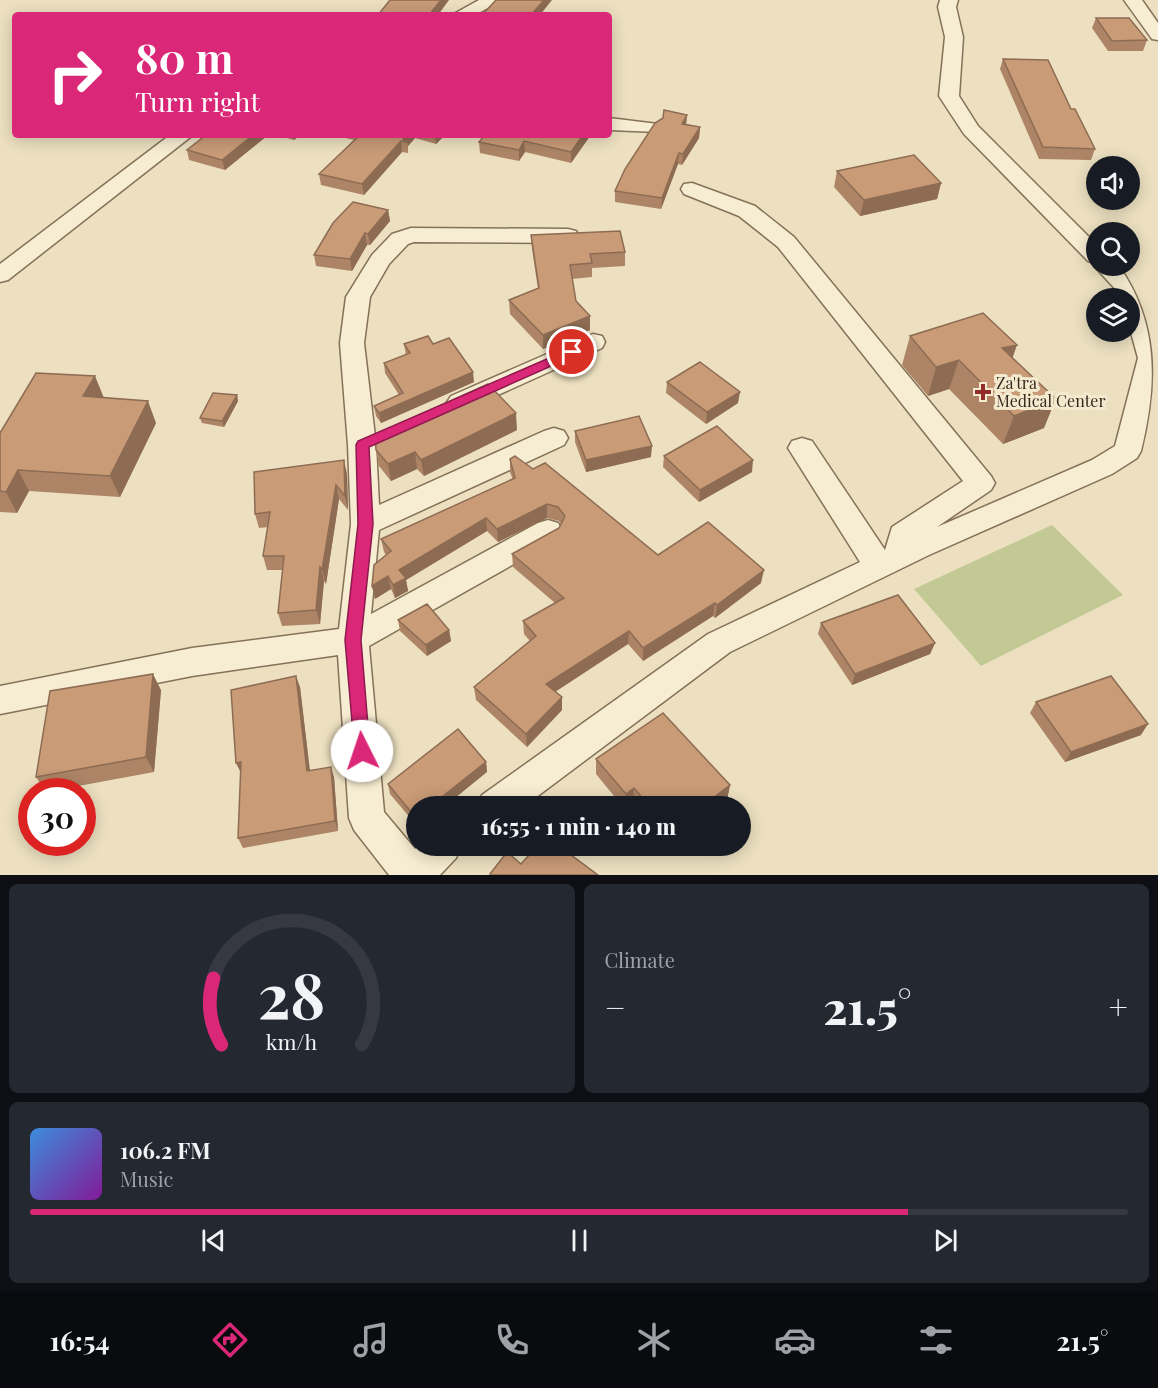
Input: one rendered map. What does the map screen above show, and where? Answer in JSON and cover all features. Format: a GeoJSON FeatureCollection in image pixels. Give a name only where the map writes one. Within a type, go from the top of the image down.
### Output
{"type":"FeatureCollection","features":[{"type":"Feature","properties":{"kind":"street"},"geometry":{"type":"LineString","coordinates":[[467,12],[493,0]]}},
{"type":"Feature","properties":{"kind":"street"},"geometry":{"type":"LineString","coordinates":[[949,0],[947,7],[954,37],[949,96],[971,130],[1086,246]]}},
{"type":"Feature","properties":{"kind":"street"},"geometry":{"type":"LineString","coordinates":[[1133,0],[1158,35]]}},
{"type":"Feature","properties":{"kind":"street"},"geometry":{"type":"LineString","coordinates":[[612,124],[651,128]]}},
{"type":"Feature","properties":{"kind":"street"},"geometry":{"type":"LineString","coordinates":[[0,275],[179,138]]}},
{"type":"Feature","properties":{"kind":"street"},"geometry":{"type":"LineString","coordinates":[[692,189],[747,211],[786,242],[981,483],[902,535],[890,561]]}},
{"type":"Feature","properties":{"kind":"street"},"geometry":{"type":"LineString","coordinates":[[433,856],[413,875],[367,818],[353,640],[373,440],[352,343],[358,297],[380,260],[400,239],[411,235],[593,236]]}},
{"type":"Feature","properties":{"kind":"street"},"geometry":{"type":"LineString","coordinates":[[510,796],[719,643],[890,561],[1102,467],[1127,451],[1151,358],[1129,289],[1116,276]]}},
{"type":"Feature","properties":{"kind":"street"},"geometry":{"type":"LineString","coordinates":[[439,411],[593,342]]}},
{"type":"Feature","properties":{"kind":"street"},"geometry":{"type":"LineString","coordinates":[[365,524],[554,438]]}},
{"type":"Feature","properties":{"kind":"street"},"geometry":{"type":"LineString","coordinates":[[802,448],[890,561]]}},
{"type":"Feature","properties":{"kind":"street"},"geometry":{"type":"LineString","coordinates":[[0,700],[192,662],[353,640],[548,531]]}},
{"type":"Feature","properties":{"kind":"green space"},"geometry":{"type":"Polygon","coordinates":[[[1052,525],[1123,595],[981,666],[914,589],[1052,525]]]}},
{"type":"Feature","properties":{"kind":"building"},"geometry":{"type":"Polygon","coordinates":[[[390,0],[441,0],[431,12],[380,12],[390,0]]]}},
{"type":"Feature","properties":{"kind":"building"},"geometry":{"type":"Polygon","coordinates":[[[496,0],[544,0],[534,12],[485,12],[496,0]]]}},
{"type":"Feature","properties":{"kind":"building"},"geometry":{"type":"Polygon","coordinates":[[[1096,18],[1129,18],[1147,40],[1112,41],[1096,18]]]}},
{"type":"Feature","properties":{"kind":"building"},"geometry":{"type":"Polygon","coordinates":[[[1003,59],[1048,60],[1071,109],[1075,109],[1095,149],[1043,147],[1003,59]]]}},
{"type":"Feature","properties":{"kind":"building"},"geometry":{"type":"Polygon","coordinates":[[[664,110],[687,115],[682,124],[700,127],[683,154],[679,153],[662,198],[615,191],[625,169],[655,123],[663,118],[664,110]]]}},
{"type":"Feature","properties":{"kind":"building"},"geometry":{"type":"Polygon","coordinates":[[[202,138],[249,138],[222,160],[187,150],[202,138]]]}},
{"type":"Feature","properties":{"kind":"building"},"geometry":{"type":"Polygon","coordinates":[[[357,138],[404,138],[407,142],[401,141],[362,184],[319,174],[357,138]]]}},
{"type":"Feature","properties":{"kind":"building"},"geometry":{"type":"Polygon","coordinates":[[[482,138],[581,138],[571,152],[524,141],[519,150],[479,142],[482,138]]]}},
{"type":"Feature","properties":{"kind":"building"},"geometry":{"type":"Polygon","coordinates":[[[914,155],[941,183],[864,200],[837,171],[914,155]]]}},
{"type":"Feature","properties":{"kind":"building"},"geometry":{"type":"Polygon","coordinates":[[[353,202],[388,210],[368,234],[365,233],[350,259],[314,255],[333,223],[353,202]]]}},
{"type":"Feature","properties":{"kind":"building"},"geometry":{"type":"Polygon","coordinates":[[[620,231],[625,252],[590,254],[592,263],[570,265],[576,301],[590,316],[543,335],[509,300],[539,288],[531,235],[620,231]]]}},
{"type":"Feature","properties":{"kind":"building"},"geometry":{"type":"Polygon","coordinates":[[[983,313],[1017,345],[1002,348],[1056,399],[1014,416],[959,360],[936,367],[910,336],[983,313]]]}},
{"type":"Feature","properties":{"kind":"building"},"geometry":{"type":"Polygon","coordinates":[[[428,336],[433,344],[449,338],[473,372],[379,413],[374,406],[403,393],[384,363],[410,353],[404,344],[428,336]]]}},
{"type":"Feature","properties":{"kind":"building"},"geometry":{"type":"Polygon","coordinates":[[[700,362],[740,392],[707,412],[667,382],[700,362]]]}},
{"type":"Feature","properties":{"kind":"building"},"geometry":{"type":"Polygon","coordinates":[[[36,373],[95,376],[83,396],[148,401],[110,476],[18,470],[6,492],[0,491],[0,433],[36,373]]]}},
{"type":"Feature","properties":{"kind":"building"},"geometry":{"type":"Polygon","coordinates":[[[488,384],[516,413],[421,460],[415,452],[388,464],[376,450],[375,435],[488,384]]]}},
{"type":"Feature","properties":{"kind":"building"},"geometry":{"type":"Polygon","coordinates":[[[213,393],[237,395],[222,421],[200,418],[213,393]]]}},
{"type":"Feature","properties":{"kind":"building"},"geometry":{"type":"Polygon","coordinates":[[[639,416],[652,446],[586,460],[575,431],[639,416]]]}},
{"type":"Feature","properties":{"kind":"building"},"geometry":{"type":"Polygon","coordinates":[[[717,426],[753,460],[700,490],[664,456],[717,426]]]}},
{"type":"Feature","properties":{"kind":"building"},"geometry":{"type":"Polygon","coordinates":[[[515,456],[533,469],[545,463],[658,555],[708,522],[764,570],[717,605],[715,603],[643,648],[629,631],[546,684],[562,697],[526,734],[474,687],[536,636],[523,621],[564,598],[512,554],[559,528],[565,516],[558,507],[547,504],[497,529],[486,518],[399,570],[406,578],[393,585],[388,576],[372,586],[374,565],[391,551],[381,539],[515,478],[510,459],[515,456]]]}},
{"type":"Feature","properties":{"kind":"building"},"geometry":{"type":"Polygon","coordinates":[[[344,460],[345,496],[336,485],[322,570],[320,567],[316,610],[278,613],[284,556],[263,556],[270,512],[255,514],[254,472],[344,460]]]}},
{"type":"Feature","properties":{"kind":"building"},"geometry":{"type":"Polygon","coordinates":[[[898,595],[935,643],[855,674],[821,623],[898,595]]]}},
{"type":"Feature","properties":{"kind":"building"},"geometry":{"type":"Polygon","coordinates":[[[427,604],[449,630],[426,645],[398,620],[427,604]]]}},
{"type":"Feature","properties":{"kind":"building"},"geometry":{"type":"Polygon","coordinates":[[[153,674],[146,757],[36,777],[50,691],[153,674]]]}},
{"type":"Feature","properties":{"kind":"building"},"geometry":{"type":"Polygon","coordinates":[[[296,676],[307,771],[331,767],[335,821],[238,838],[241,762],[236,763],[231,690],[296,676]]]}},
{"type":"Feature","properties":{"kind":"building"},"geometry":{"type":"Polygon","coordinates":[[[1111,676],[1148,724],[1071,752],[1036,702],[1111,676]]]}},
{"type":"Feature","properties":{"kind":"building"},"geometry":{"type":"Polygon","coordinates":[[[663,713],[730,785],[716,796],[641,796],[634,788],[626,794],[596,759],[663,713]]]}},
{"type":"Feature","properties":{"kind":"building"},"geometry":{"type":"Polygon","coordinates":[[[458,729],[486,762],[443,796],[406,796],[406,806],[388,784],[458,729]]]}},
{"type":"Feature","properties":{"kind":"building"},"geometry":{"type":"Polygon","coordinates":[[[504,856],[512,856],[521,864],[528,856],[572,856],[598,875],[490,874],[504,856]]]}},
{"type":"Feature","properties":{"kind":"place","name":"Za'tra Medical Center"},"geometry":{"type":"Point","coordinates":[983,392]}},
{"type":"Feature","properties":{"kind":"route"},"geometry":{"type":"LineString","coordinates":[[362,751],[353,640],[365,524],[362,445],[572,352]]}}]}
